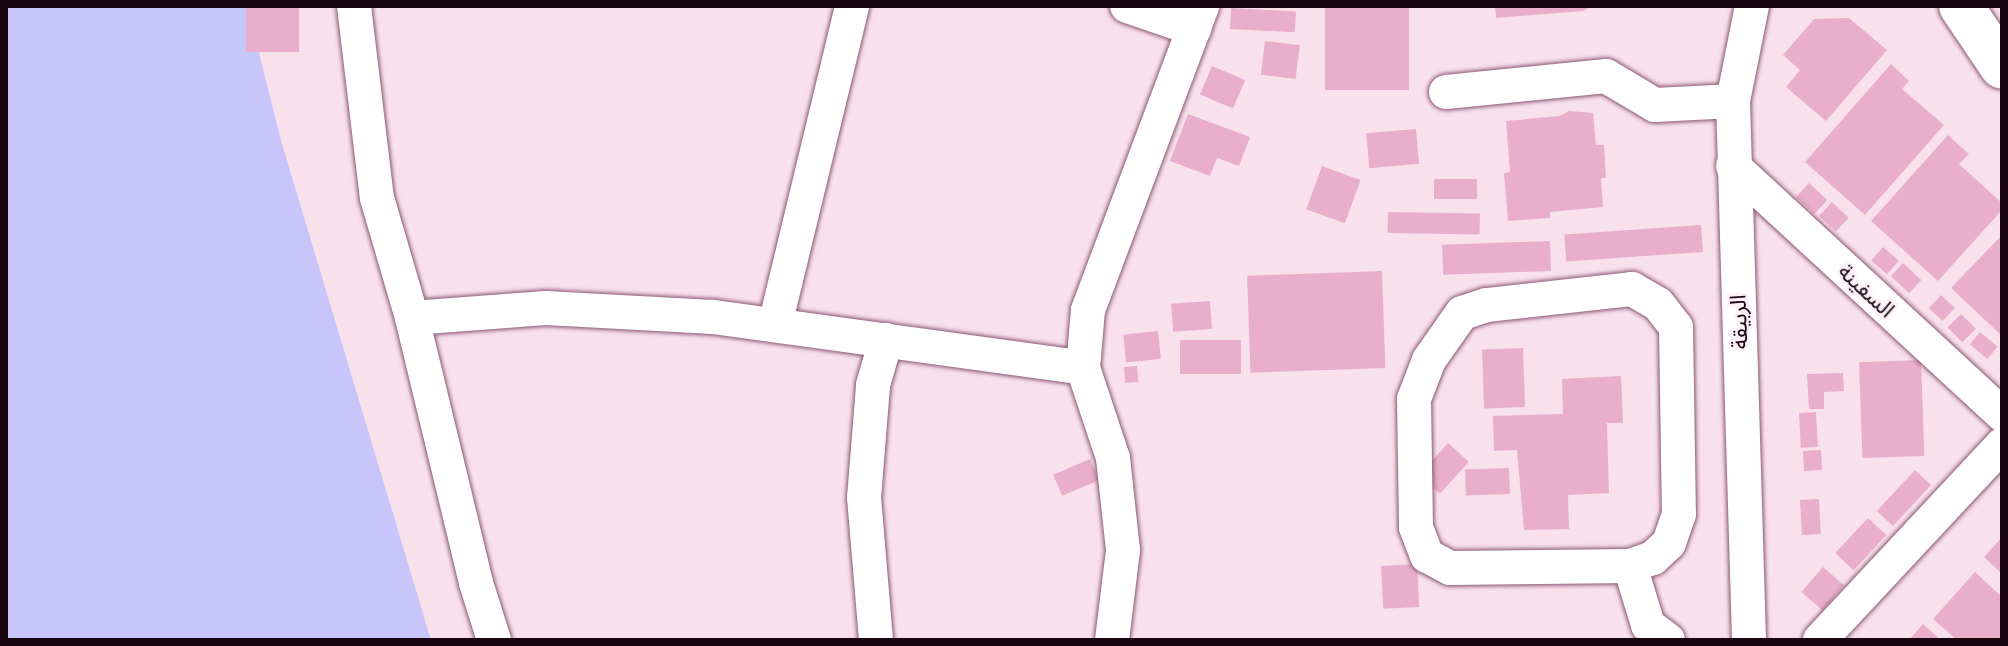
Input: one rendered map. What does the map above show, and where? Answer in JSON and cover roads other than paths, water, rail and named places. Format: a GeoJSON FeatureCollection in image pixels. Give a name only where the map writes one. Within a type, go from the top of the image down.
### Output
{"type":"FeatureCollection","features":[{"type":"Feature","properties":{"kind":"street"},"geometry":{"type":"LineString","coordinates":[[354,6],[377,198],[412,318],[476,583],[494,640]]}},
{"type":"Feature","properties":{"kind":"street"},"geometry":{"type":"LineString","coordinates":[[775,325],[852,6]]}},
{"type":"Feature","properties":{"kind":"street"},"geometry":{"type":"LineString","coordinates":[[1112,640],[1123,550],[1122,535],[1113,458],[1083,368],[1088,310],[1198,18],[1127,6]]}},
{"type":"Feature","properties":{"kind":"street","name":"الربيقة"},"geometry":{"type":"LineString","coordinates":[[1749,640],[1733,101],[1752,6]]}},
{"type":"Feature","properties":{"kind":"street"},"geometry":{"type":"LineString","coordinates":[[1961,6],[2002,67]]}},
{"type":"Feature","properties":{"kind":"street"},"geometry":{"type":"LineString","coordinates":[[1446,92],[1606,76],[1655,105],[1733,101]]}},
{"type":"Feature","properties":{"kind":"street","name":"السفينة"},"geometry":{"type":"LineString","coordinates":[[1733,166],[2002,414]]}},
{"type":"Feature","properties":{"kind":"street"},"geometry":{"type":"LineString","coordinates":[[1632,289],[1658,304],[1676,327],[1679,514],[1669,543],[1653,558],[1630,566],[1450,568],[1427,556],[1416,527],[1414,399],[1429,360],[1462,313],[1487,305],[1632,289]]}},
{"type":"Feature","properties":{"kind":"street"},"geometry":{"type":"LineString","coordinates":[[412,318],[546,308],[713,317],[1083,368]]}},
{"type":"Feature","properties":{"kind":"street"},"geometry":{"type":"LineString","coordinates":[[876,640],[864,498],[873,385],[886,340]]}},
{"type":"Feature","properties":{"kind":"street"},"geometry":{"type":"LineString","coordinates":[[1820,640],[2002,445]]}},
{"type":"Feature","properties":{"kind":"street"},"geometry":{"type":"LineString","coordinates":[[1630,566],[1632,583],[1648,625],[1668,640]]}}]}
